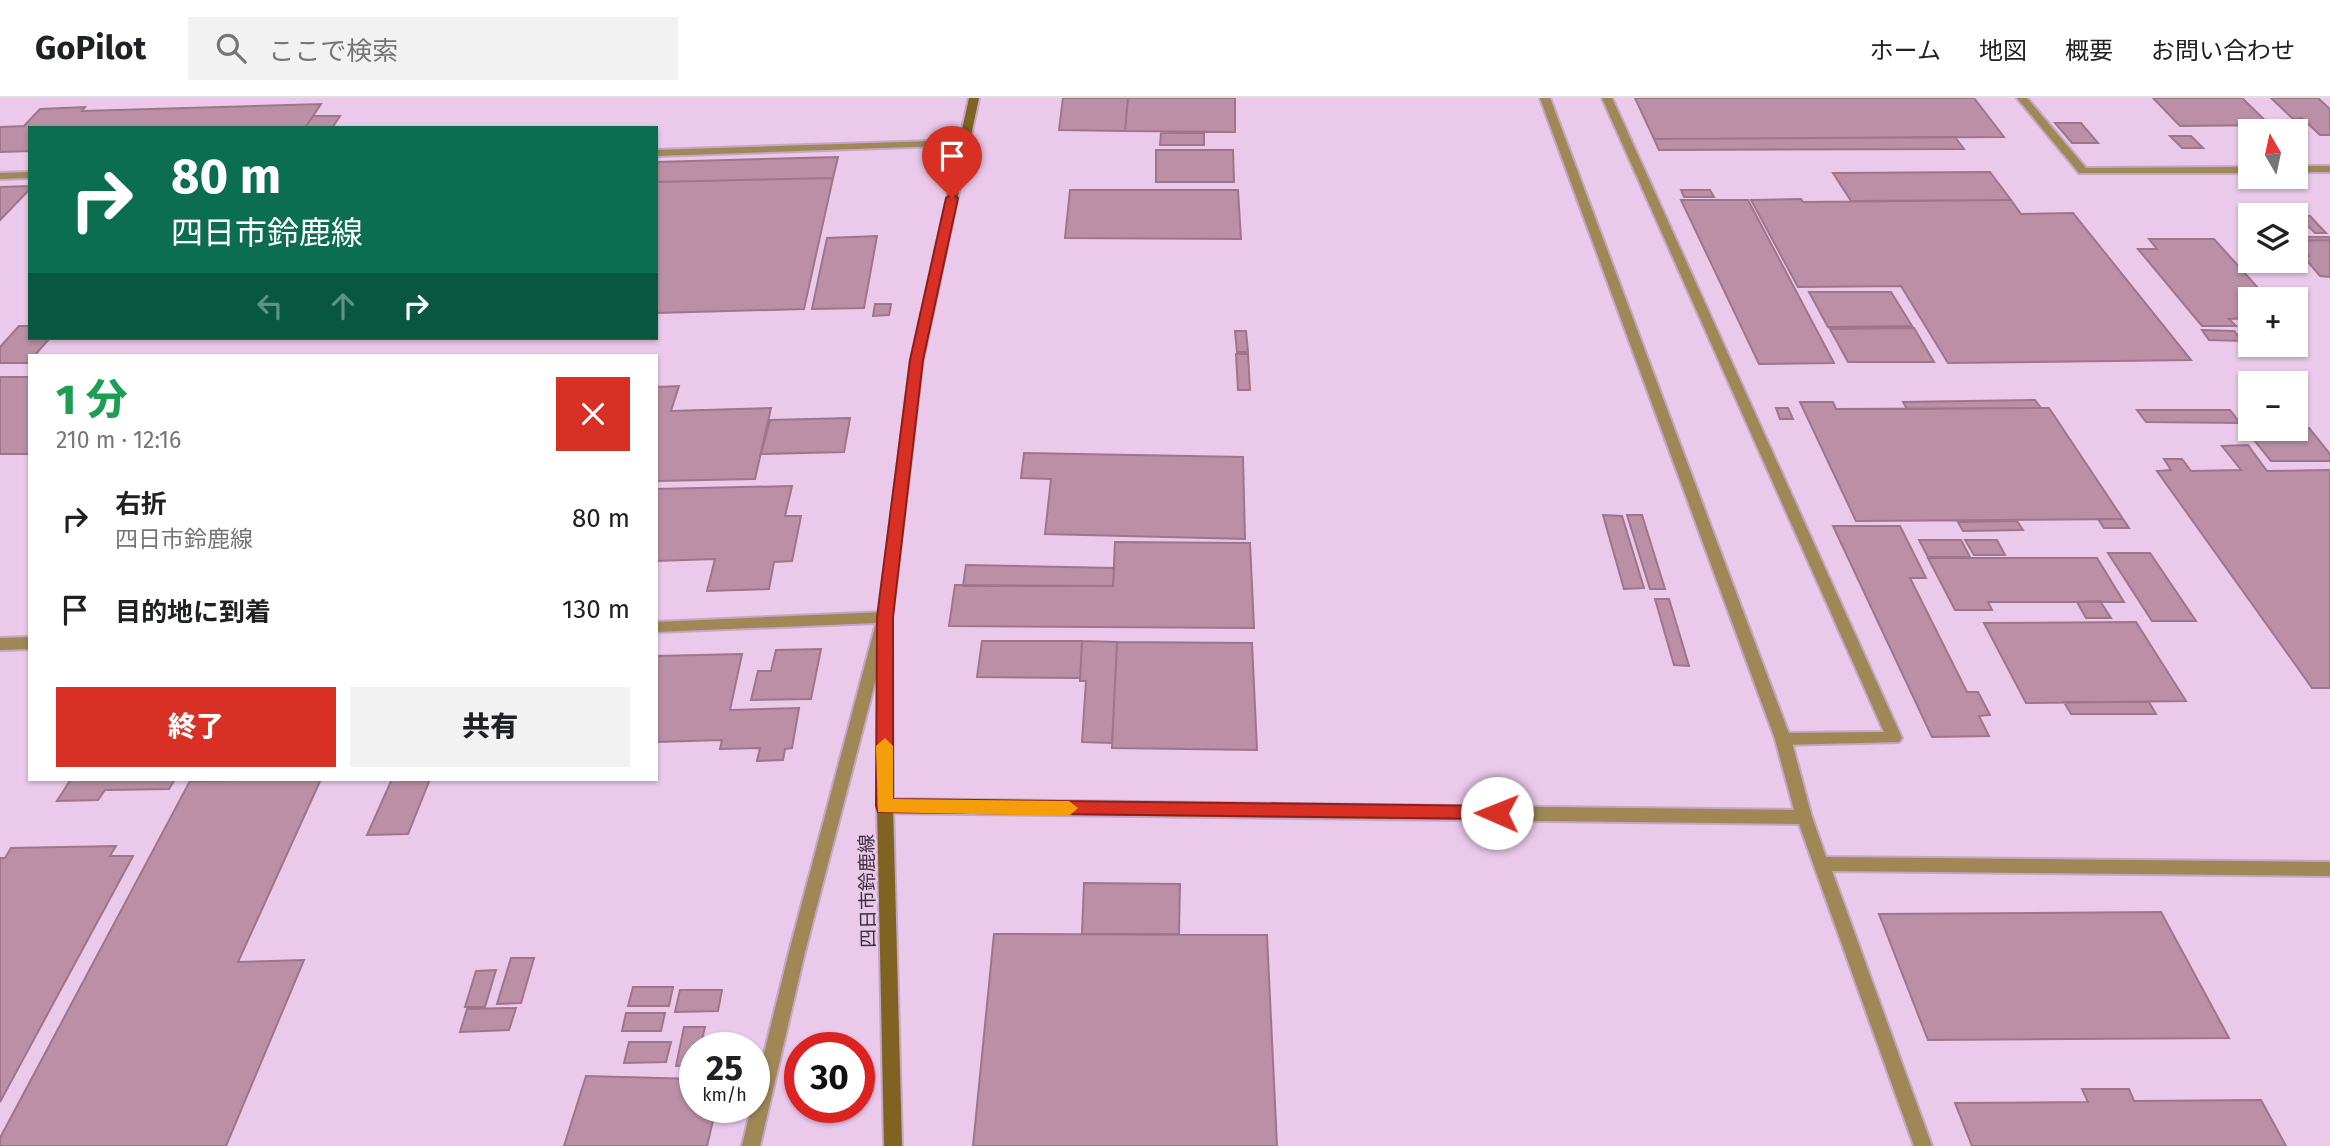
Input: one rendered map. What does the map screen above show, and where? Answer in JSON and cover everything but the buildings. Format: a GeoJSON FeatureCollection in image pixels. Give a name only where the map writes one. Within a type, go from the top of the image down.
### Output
{"type":"FeatureCollection","features":[{"type":"Feature","properties":{"kind":"main road","name":"四日市鈴鹿線"},"geometry":{"type":"LineString","coordinates":[[893,1146],[884,806],[885,617],[917,360],[974,98]]}},
{"type":"Feature","properties":{"kind":"street"},"geometry":{"type":"LineString","coordinates":[[1545,98],[1783,738],[1804,817],[1923,1146]]}},
{"type":"Feature","properties":{"kind":"street"},"geometry":{"type":"LineString","coordinates":[[1607,98],[1894,737],[1783,738]]}},
{"type":"Feature","properties":{"kind":"street"},"geometry":{"type":"LineString","coordinates":[[2022,98],[2083,171],[2238,170]]}},
{"type":"Feature","properties":{"kind":"street"},"geometry":{"type":"LineString","coordinates":[[658,153],[964,143]]}},
{"type":"Feature","properties":{"kind":"street"},"geometry":{"type":"LineString","coordinates":[[2308,169],[2330,169]]}},
{"type":"Feature","properties":{"kind":"street"},"geometry":{"type":"LineString","coordinates":[[0,176],[28,175]]}},
{"type":"Feature","properties":{"kind":"street"},"geometry":{"type":"LineString","coordinates":[[658,627],[885,617],[797,952],[751,1146]]}},
{"type":"Feature","properties":{"kind":"street"},"geometry":{"type":"LineString","coordinates":[[0,644],[28,643]]}},
{"type":"Feature","properties":{"kind":"street"},"geometry":{"type":"LineString","coordinates":[[884,806],[1804,817]]}},
{"type":"Feature","properties":{"kind":"street"},"geometry":{"type":"LineString","coordinates":[[1821,864],[2330,869]]}},
{"type":"Feature","properties":{"kind":"slow traffic"},"geometry":{"type":"LineString","coordinates":[[885,746],[884,806],[1069,808]]}},
{"type":"Feature","properties":{"kind":"route"},"geometry":{"type":"LineString","coordinates":[[952,198],[917,360],[885,617],[884,806],[1497,813]]}}]}
